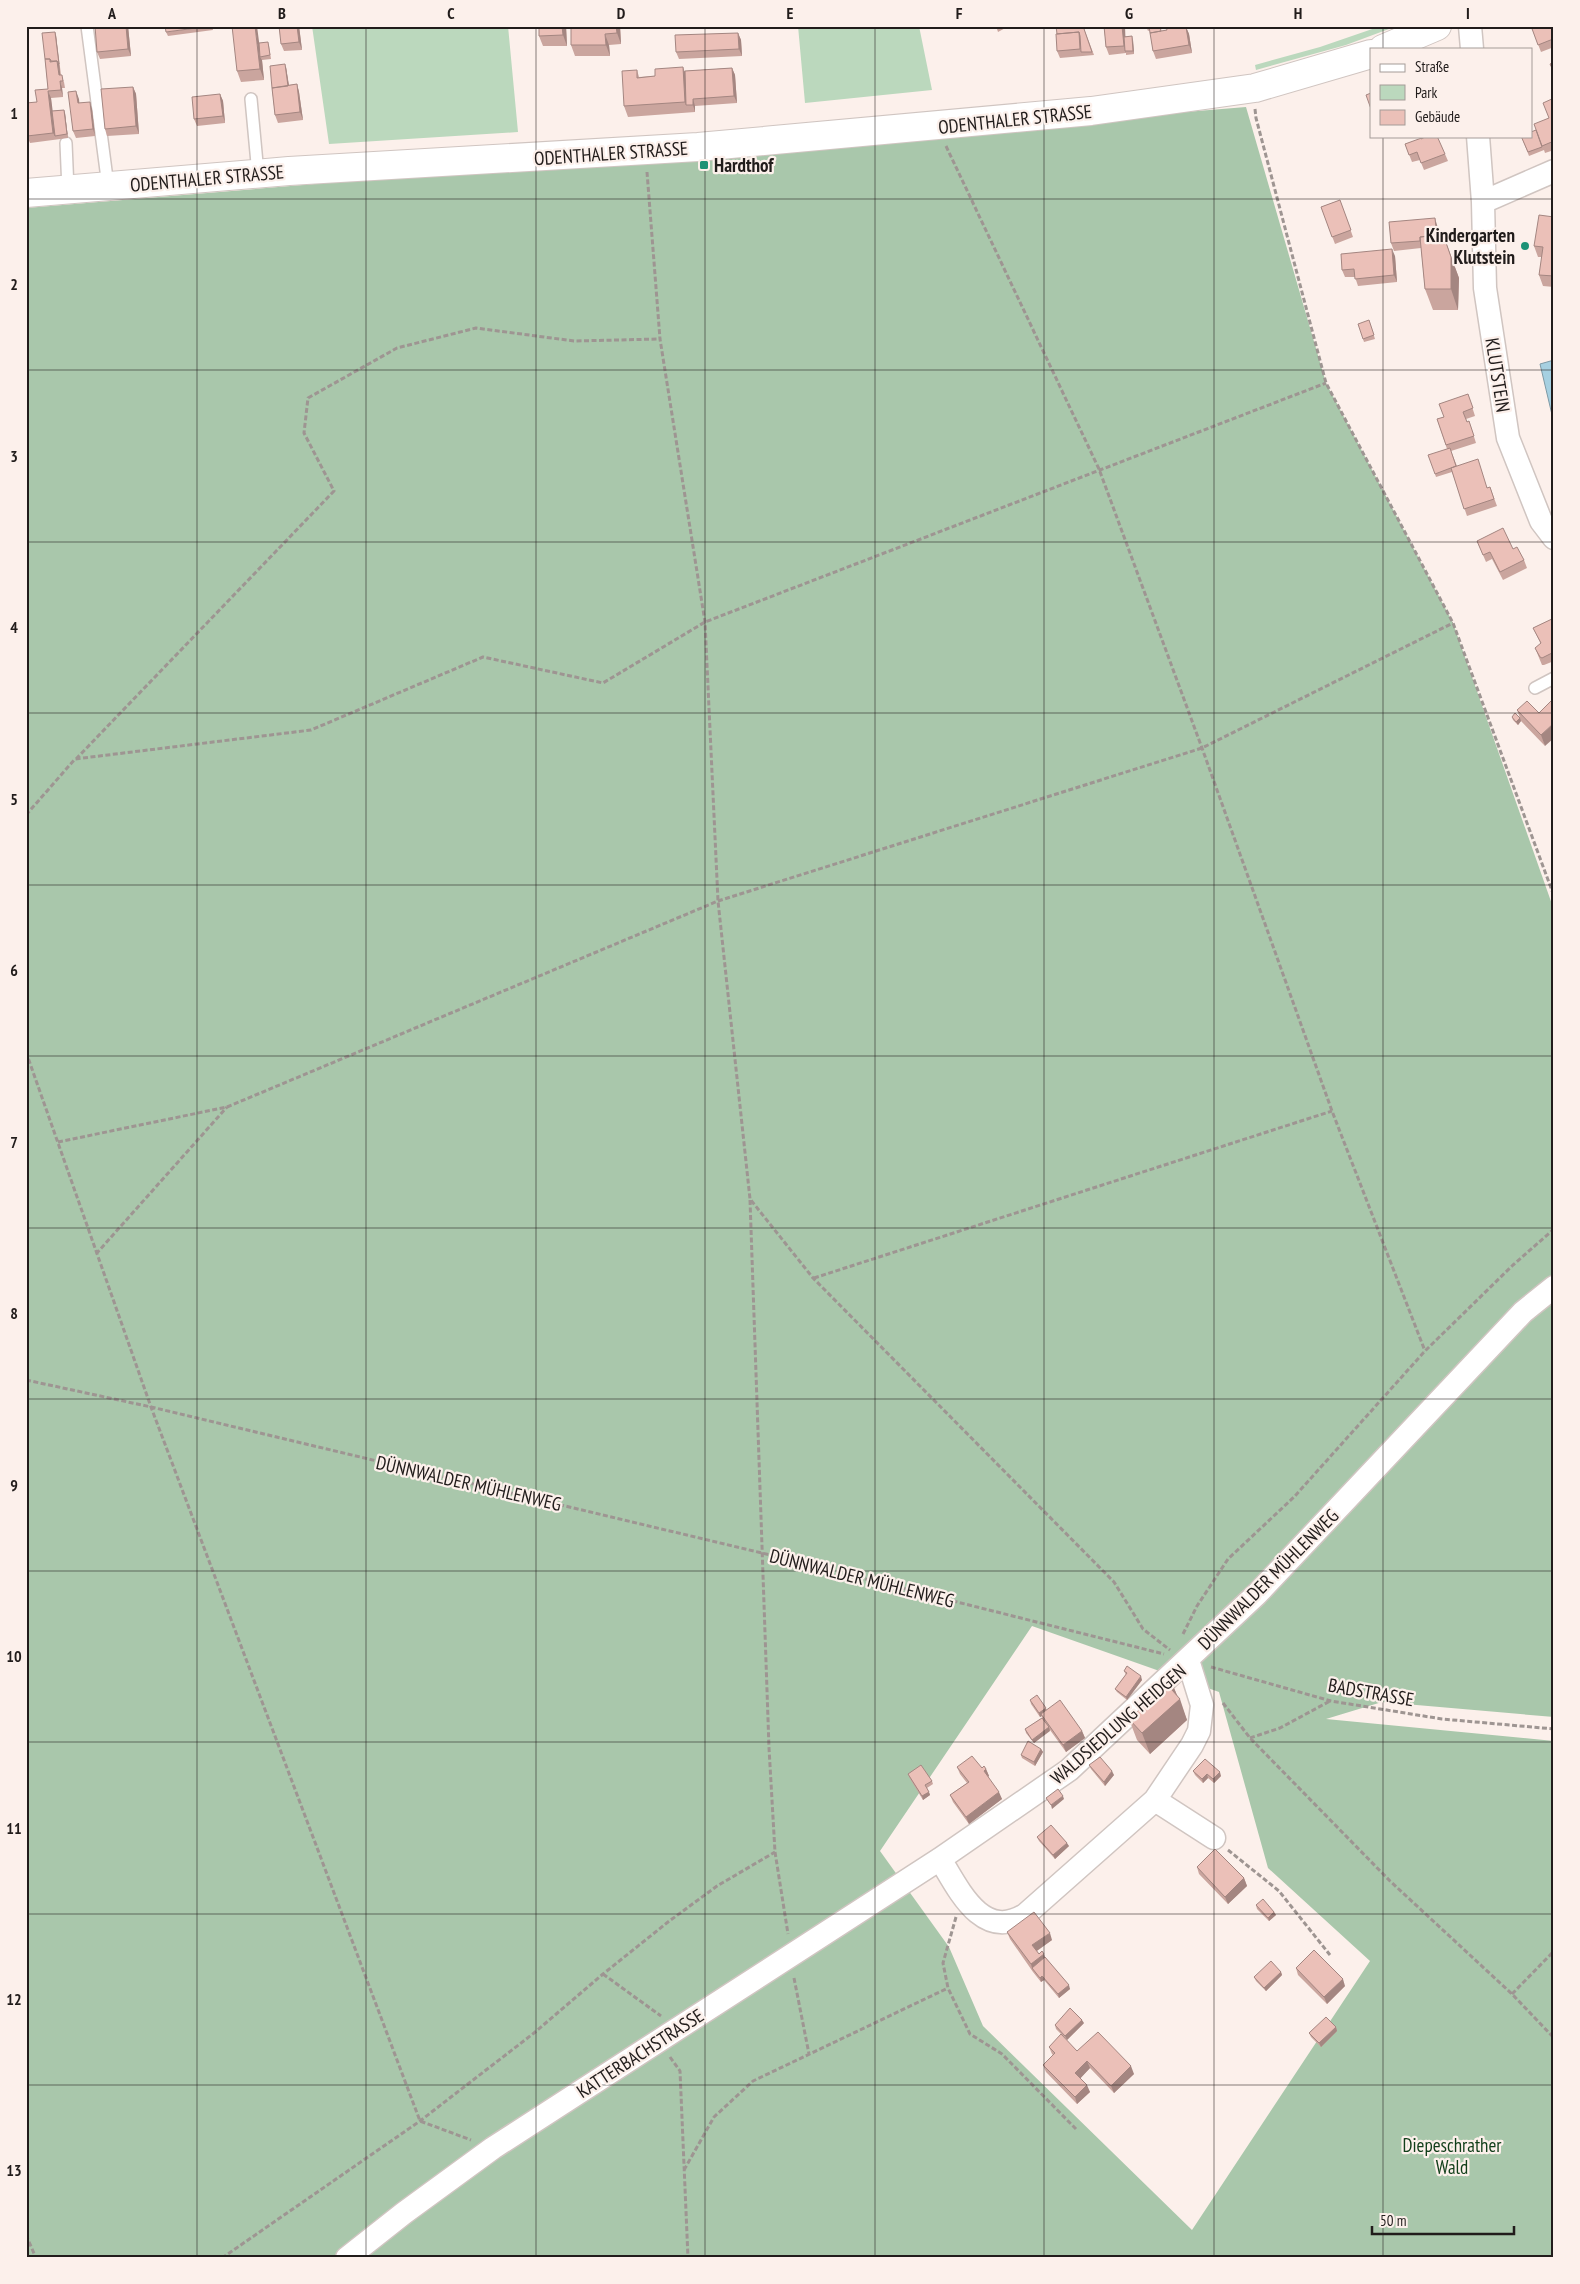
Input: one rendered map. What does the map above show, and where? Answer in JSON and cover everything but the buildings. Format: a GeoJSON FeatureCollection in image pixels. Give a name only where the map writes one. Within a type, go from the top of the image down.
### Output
{"type":"FeatureCollection","features":[{"type":"Feature","properties":{"kind":"main road"},"geometry":{"type":"LineString","coordinates":[[1385,48],[1437,26]]}},
{"type":"Feature","properties":{"kind":"main road","name":"ODENTHALER STRASSE"},"geometry":{"type":"LineString","coordinates":[[26,193],[258,174],[646,151],[937,127],[1091,111],[1255,88],[1370,54]]}},
{"type":"Feature","properties":{"kind":"street"},"geometry":{"type":"LineString","coordinates":[[1470,26],[1472,48]]}},
{"type":"Feature","properties":{"kind":"street","name":"KLUTSTEIN"},"geometry":{"type":"LineString","coordinates":[[1478,138],[1483,202],[1485,288],[1508,438],[1541,521],[1554,538]]}},
{"type":"Feature","properties":{"kind":"street"},"geometry":{"type":"LineString","coordinates":[[1483,202],[1554,171]]}},
{"type":"Feature","properties":{"kind":"street","name":"DÜNNWALDER MÜHLENWEG"},"geometry":{"type":"LineString","coordinates":[[1179,1653],[1257,1594],[1523,1312],[1554,1287]]}},
{"type":"Feature","properties":{"kind":"street","name":"WALDSIEDLUNG HEIDGEN"},"geometry":{"type":"LineString","coordinates":[[1179,1653],[1202,1705],[1199,1731],[1192,1745],[1155,1800],[1025,1915],[1014,1922],[1003,1923],[985,1918],[962,1895],[940,1859],[1069,1770],[1179,1653]]}},
{"type":"Feature","properties":{"kind":"street"},"geometry":{"type":"LineString","coordinates":[[1155,1800],[1214,1838]]}},
{"type":"Feature","properties":{"kind":"street","name":"KATTERBACHSTRASSE"},"geometry":{"type":"LineString","coordinates":[[347,2258],[404,2213],[493,2148],[940,1859]]}},
{"type":"Feature","properties":{"kind":"lane"},"geometry":{"type":"LineString","coordinates":[[87,26],[108,186]]}},
{"type":"Feature","properties":{"kind":"lane"},"geometry":{"type":"LineString","coordinates":[[250,99],[258,174]]}},
{"type":"Feature","properties":{"kind":"lane"},"geometry":{"type":"LineString","coordinates":[[66,144],[68,190]]}},
{"type":"Feature","properties":{"kind":"lane"},"geometry":{"type":"LineString","coordinates":[[1535,688],[1554,678]]}},
{"type":"Feature","properties":{"kind":"path"},"geometry":{"type":"LineString","coordinates":[[1255,88],[1256,118],[1326,383],[1453,623],[1554,896]]}},
{"type":"Feature","properties":{"kind":"path"},"geometry":{"type":"LineString","coordinates":[[937,127],[1099,469],[1202,748],[1332,1111],[1425,1351]]}},
{"type":"Feature","properties":{"kind":"path"},"geometry":{"type":"LineString","coordinates":[[646,151],[660,339],[706,622],[718,902],[750,1199],[762,1553],[776,1852],[790,1956],[809,2054]]}},
{"type":"Feature","properties":{"kind":"path"},"geometry":{"type":"LineString","coordinates":[[26,815],[76,759],[334,491],[304,433],[308,398],[397,348],[476,328],[574,341],[660,339]]}},
{"type":"Feature","properties":{"kind":"path"},"geometry":{"type":"LineString","coordinates":[[76,759],[311,730],[483,657],[604,683],[706,622],[1326,383]]}},
{"type":"Feature","properties":{"kind":"path"},"geometry":{"type":"LineString","coordinates":[[58,1142],[227,1107],[718,902],[1202,748],[1453,623]]}},
{"type":"Feature","properties":{"kind":"path"},"geometry":{"type":"LineString","coordinates":[[26,1052],[151,1407],[420,2121],[493,2148]]}},
{"type":"Feature","properties":{"kind":"path"},"geometry":{"type":"LineString","coordinates":[[96,1254],[227,1107]]}},
{"type":"Feature","properties":{"kind":"path"},"geometry":{"type":"LineString","coordinates":[[813,1278],[1332,1111]]}},
{"type":"Feature","properties":{"kind":"path"},"geometry":{"type":"LineString","coordinates":[[750,1199],[813,1278],[1114,1582],[1143,1629],[1179,1653]]}},
{"type":"Feature","properties":{"kind":"path"},"geometry":{"type":"LineString","coordinates":[[1181,1637],[1197,1606],[1228,1559],[1294,1497],[1425,1351],[1513,1265],[1554,1229]]}},
{"type":"Feature","properties":{"kind":"path","name":"DÜNNWALDER MÜHLENWEG"},"geometry":{"type":"LineString","coordinates":[[26,1380],[151,1407],[1179,1653]]}},
{"type":"Feature","properties":{"kind":"path","name":"BADSTRASSE"},"geometry":{"type":"LineString","coordinates":[[1179,1653],[1331,1701],[1442,1719],[1554,1729]]}},
{"type":"Feature","properties":{"kind":"path"},"geometry":{"type":"LineString","coordinates":[[1220,1700],[1250,1738],[1390,1881],[1512,1994],[1554,2038]]}},
{"type":"Feature","properties":{"kind":"path"},"geometry":{"type":"LineString","coordinates":[[1250,1738],[1280,1728],[1331,1701]]}},
{"type":"Feature","properties":{"kind":"path"},"geometry":{"type":"LineString","coordinates":[[1214,1838],[1279,1891],[1330,1955]]}},
{"type":"Feature","properties":{"kind":"path"},"geometry":{"type":"LineString","coordinates":[[222,2258],[420,2121],[534,2033],[668,1922],[717,1886],[776,1852]]}},
{"type":"Feature","properties":{"kind":"path"},"geometry":{"type":"LineString","coordinates":[[962,1895],[943,1963],[948,1988],[970,2034],[1002,2054],[1076,2129]]}},
{"type":"Feature","properties":{"kind":"path"},"geometry":{"type":"LineString","coordinates":[[1512,1994],[1554,1951]]}},
{"type":"Feature","properties":{"kind":"path"},"geometry":{"type":"LineString","coordinates":[[603,1974],[679,2028]]}},
{"type":"Feature","properties":{"kind":"path"},"geometry":{"type":"LineString","coordinates":[[684,2170],[714,2116],[753,2081],[948,1988]]}},
{"type":"Feature","properties":{"kind":"path"},"geometry":{"type":"LineString","coordinates":[[659,2041],[680,2071],[688,2258]]}},
{"type":"Feature","properties":{"kind":"path"},"geometry":{"type":"LineString","coordinates":[[26,2235],[36,2258]]}},
{"type":"Feature","properties":{"kind":"green space"},"geometry":{"type":"Polygon","coordinates":[[[312,26],[508,26],[518,132],[329,144],[312,26]]]}},
{"type":"Feature","properties":{"kind":"green space"},"geometry":{"type":"Polygon","coordinates":[[[798,26],[919,26],[932,90],[805,103],[798,26]]]}},
{"type":"Feature","properties":{"kind":"green space"},"geometry":{"type":"Polygon","coordinates":[[[1381,26],[1397,26],[1346,45],[1256,70],[1255,65],[1320,47],[1381,26]]]}},
{"type":"Feature","properties":{"kind":"green space","name":"Diepeschrather Wald"},"geometry":{"type":"Polygon","coordinates":[[[1246,107],[1326,383],[1453,623],[1554,910],[1554,1717],[1382,1702],[1326,1719],[1554,1741],[1554,2258],[26,2258],[26,208],[1246,107]],[[1032,1626],[880,1851],[949,1947],[983,2026],[1192,2230],[1370,1961],[1268,1868],[1219,1692],[1032,1626]]]}},
{"type":"Feature","properties":{"kind":"water"},"geometry":{"type":"Polygon","coordinates":[[[1554,360],[1554,419],[1553,419],[1540,364],[1554,360]]]}},
{"type":"Feature","properties":{"kind":"place","name":"Hardthof"},"geometry":{"type":"Point","coordinates":[704,165]}},
{"type":"Feature","properties":{"kind":"place","name":"Kindergarten Klutstein"},"geometry":{"type":"Point","coordinates":[1525,246]}}]}
